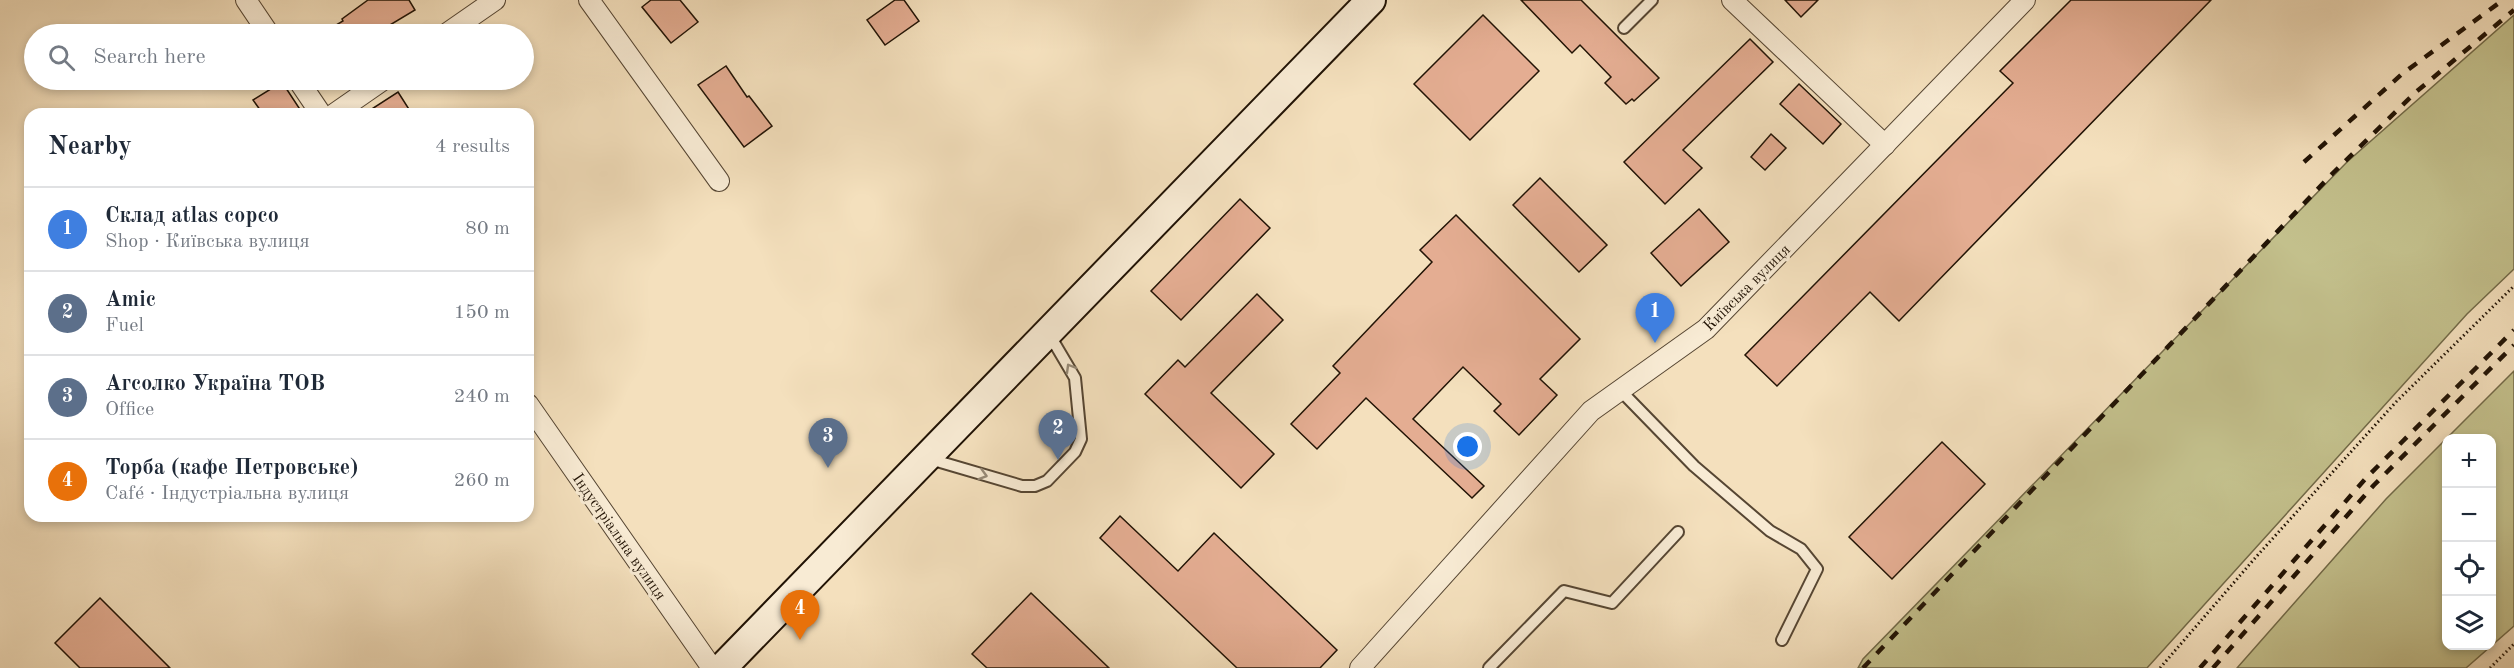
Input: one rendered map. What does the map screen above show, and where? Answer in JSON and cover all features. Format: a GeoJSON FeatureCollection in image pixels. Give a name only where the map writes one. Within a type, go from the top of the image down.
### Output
{"type":"FeatureCollection","features":[{"type":"Feature","properties":{"kind":"main road"},"geometry":{"type":"LineString","coordinates":[[722,668],[1371,0]]}},
{"type":"Feature","properties":{"kind":"street"},"geometry":{"type":"LineString","coordinates":[[246,0],[262,24]]}},
{"type":"Feature","properties":{"kind":"street"},"geometry":{"type":"LineString","coordinates":[[460,24],[495,0]]}},
{"type":"Feature","properties":{"kind":"street"},"geometry":{"type":"LineString","coordinates":[[589,0],[719,181]]}},
{"type":"Feature","properties":{"kind":"street"},"geometry":{"type":"LineString","coordinates":[[1732,0],[1885,145]]}},
{"type":"Feature","properties":{"kind":"street","name":"Київська вулиця"},"geometry":{"type":"LineString","coordinates":[[1360,668],[1591,411],[1706,329],[2025,0]]}},
{"type":"Feature","properties":{"kind":"street"},"geometry":{"type":"LineString","coordinates":[[305,90],[317,108]]}},
{"type":"Feature","properties":{"kind":"street"},"geometry":{"type":"LineString","coordinates":[[343,108],[369,90]]}},
{"type":"Feature","properties":{"kind":"street","name":"Індустріальна вулиця"},"geometry":{"type":"LineString","coordinates":[[534,413],[712,668]]}},
{"type":"Feature","properties":{"kind":"lane"},"geometry":{"type":"LineString","coordinates":[[1624,28],[1653,0]]}},
{"type":"Feature","properties":{"kind":"lane"},"geometry":{"type":"LineString","coordinates":[[926,458],[1022,486],[1035,486],[1047,481],[1054,474],[1075,452],[1080,439],[1080,424],[1075,378],[1048,333]]}},
{"type":"Feature","properties":{"kind":"lane"},"geometry":{"type":"LineString","coordinates":[[1620,390],[1694,466],[1770,531],[1800,549],[1817,569],[1782,640]]}},
{"type":"Feature","properties":{"kind":"lane"},"geometry":{"type":"LineString","coordinates":[[1490,668],[1564,591],[1612,603],[1678,532]]}},
{"type":"Feature","properties":{"kind":"path"},"geometry":{"type":"LineString","coordinates":[[2160,668],[2256,557],[2396,402],[2514,286]]}},
{"type":"Feature","properties":{"kind":"path"},"geometry":{"type":"LineString","coordinates":[[2490,668],[2514,644]]}},
{"type":"Feature","properties":{"kind":"shaded area"},"geometry":{"type":"Polygon","coordinates":[[[2514,15],[2514,269],[2467,314],[2147,668],[1858,668],[1863,659],[2347,162],[2514,15]]]}},
{"type":"Feature","properties":{"kind":"shaded area"},"geometry":{"type":"Polygon","coordinates":[[[2514,371],[2514,626],[2496,642],[2496,434],[2451,434],[2514,371]]]}},
{"type":"Feature","properties":{"kind":"shaded area"},"geometry":{"type":"Polygon","coordinates":[[[2442,443],[2442,650],[2486,650],[2466,668],[2237,668],[2386,499],[2442,443]]]}},
{"type":"Feature","properties":{"kind":"building"},"geometry":{"type":"Polygon","coordinates":[[[368,0],[409,0],[415,10],[392,24],[338,24],[343,21],[342,19],[368,0]]]}},
{"type":"Feature","properties":{"kind":"building"},"geometry":{"type":"Polygon","coordinates":[[[651,0],[680,0],[698,22],[671,43],[642,7],[651,0]]]}},
{"type":"Feature","properties":{"kind":"building"},"geometry":{"type":"Polygon","coordinates":[[[895,0],[904,0],[919,21],[885,45],[867,20],[895,0]]]}},
{"type":"Feature","properties":{"kind":"building"},"geometry":{"type":"Polygon","coordinates":[[[1521,0],[1581,0],[1659,78],[1634,101],[1632,99],[1626,104],[1605,83],[1611,77],[1580,45],[1572,53],[1521,0]]]}},
{"type":"Feature","properties":{"kind":"building"},"geometry":{"type":"Polygon","coordinates":[[[1785,0],[1818,0],[1801,17],[1785,0]]]}},
{"type":"Feature","properties":{"kind":"building"},"geometry":{"type":"Polygon","coordinates":[[[2071,0],[2211,0],[1899,321],[1870,292],[1777,386],[1745,355],[2013,83],[2000,71],[2071,0]]]}},
{"type":"Feature","properties":{"kind":"building"},"geometry":{"type":"Polygon","coordinates":[[[1483,15],[1539,71],[1470,140],[1414,84],[1483,15]]]}},
{"type":"Feature","properties":{"kind":"building"},"geometry":{"type":"Polygon","coordinates":[[[1750,39],[1773,62],[1683,150],[1702,168],[1665,204],[1624,162],[1750,39]]]}},
{"type":"Feature","properties":{"kind":"building"},"geometry":{"type":"Polygon","coordinates":[[[726,66],[747,97],[749,96],[772,126],[744,147],[698,85],[726,66]]]}},
{"type":"Feature","properties":{"kind":"building"},"geometry":{"type":"Polygon","coordinates":[[[1799,84],[1841,124],[1823,144],[1780,104],[1799,84]]]}},
{"type":"Feature","properties":{"kind":"building"},"geometry":{"type":"Polygon","coordinates":[[[269,90],[287,90],[299,108],[259,108],[253,100],[269,90]]]}},
{"type":"Feature","properties":{"kind":"building"},"geometry":{"type":"Polygon","coordinates":[[[398,92],[408,108],[373,108],[398,92]]]}},
{"type":"Feature","properties":{"kind":"building"},"geometry":{"type":"Polygon","coordinates":[[[1771,134],[1786,148],[1765,170],[1751,157],[1771,134]]]}},
{"type":"Feature","properties":{"kind":"building"},"geometry":{"type":"Polygon","coordinates":[[[1540,178],[1607,245],[1579,272],[1513,205],[1540,178]]]}},
{"type":"Feature","properties":{"kind":"building"},"geometry":{"type":"Polygon","coordinates":[[[1240,199],[1270,228],[1181,320],[1151,291],[1240,199]]]}},
{"type":"Feature","properties":{"kind":"building"},"geometry":{"type":"Polygon","coordinates":[[[1699,209],[1729,242],[1681,286],[1651,253],[1699,209]]]}},
{"type":"Feature","properties":{"kind":"building"},"geometry":{"type":"Polygon","coordinates":[[[1456,215],[1580,339],[1540,379],[1557,395],[1519,435],[1494,411],[1501,404],[1463,367],[1413,419],[1484,486],[1472,498],[1366,398],[1317,449],[1291,424],[1340,373],[1333,366],[1432,262],[1420,250],[1456,215]]]}},
{"type":"Feature","properties":{"kind":"building"},"geometry":{"type":"Polygon","coordinates":[[[1257,294],[1283,320],[1211,393],[1274,454],[1241,488],[1145,394],[1178,360],[1185,367],[1257,294]]]}},
{"type":"Feature","properties":{"kind":"building"},"geometry":{"type":"Polygon","coordinates":[[[1942,442],[1985,484],[1892,579],[1849,537],[1942,442]]]}},
{"type":"Feature","properties":{"kind":"building"},"geometry":{"type":"Polygon","coordinates":[[[1120,516],[1178,571],[1214,533],[1337,650],[1320,668],[1237,668],[1100,538],[1120,516]]]}},
{"type":"Feature","properties":{"kind":"building"},"geometry":{"type":"Polygon","coordinates":[[[1031,593],[1109,668],[987,668],[972,654],[1031,593]]]}},
{"type":"Feature","properties":{"kind":"building"},"geometry":{"type":"Polygon","coordinates":[[[100,598],[170,668],[80,668],[55,643],[100,598]]]}},
{"type":"Feature","properties":{"kind":"railway"},"geometry":{"type":"LineString","coordinates":[[2304,162],[2402,74],[2503,0]]}},
{"type":"Feature","properties":{"kind":"railway"},"geometry":{"type":"LineString","coordinates":[[1863,668],[2333,173],[2416,92],[2514,10]]}},
{"type":"Feature","properties":{"kind":"railway"},"geometry":{"type":"LineString","coordinates":[[2200,668],[2367,477],[2514,330]]}},
{"type":"Feature","properties":{"kind":"railway"},"geometry":{"type":"LineString","coordinates":[[2213,668],[2374,485],[2514,345]]}},
{"type":"Feature","properties":{"kind":"place","name":"Склад atlas copco"},"geometry":{"type":"Point","coordinates":[1655,343]}},
{"type":"Feature","properties":{"kind":"place","name":"Amic"},"geometry":{"type":"Point","coordinates":[1058,460]}},
{"type":"Feature","properties":{"kind":"place","name":"Агсолко Україна ТОВ"},"geometry":{"type":"Point","coordinates":[828,468]}},
{"type":"Feature","properties":{"kind":"place","name":"Торба (кафе Петровське)"},"geometry":{"type":"Point","coordinates":[800,640]}}]}
